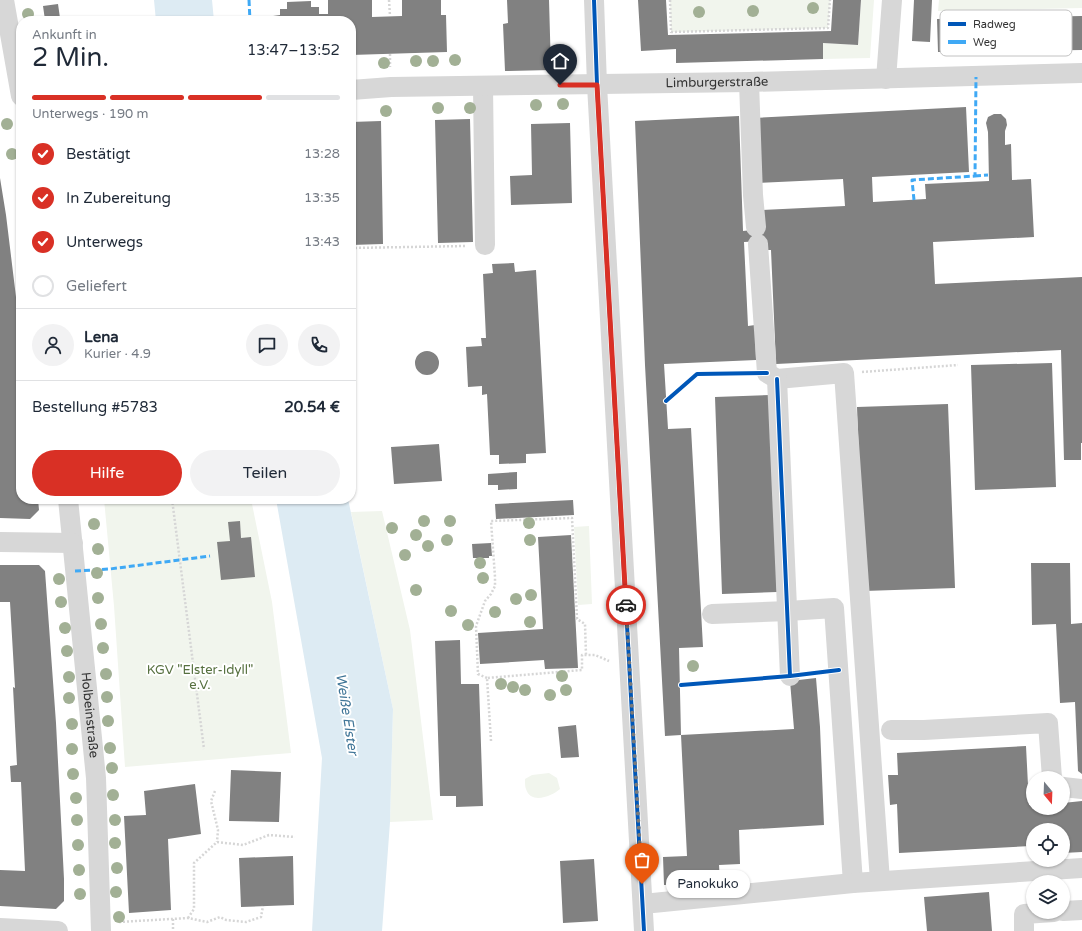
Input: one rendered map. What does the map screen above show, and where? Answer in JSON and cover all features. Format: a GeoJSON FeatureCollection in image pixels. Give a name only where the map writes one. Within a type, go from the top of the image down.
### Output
{"type":"FeatureCollection","features":[{"type":"Feature","properties":{"kind":"street"},"geometry":{"type":"LineString","coordinates":[[4,0],[16,68]]}},
{"type":"Feature","properties":{"kind":"street"},"geometry":{"type":"LineString","coordinates":[[594,0],[597,85],[644,931]]}},
{"type":"Feature","properties":{"kind":"street"},"geometry":{"type":"LineString","coordinates":[[886,79],[892,0]]}},
{"type":"Feature","properties":{"kind":"street","name":"Limburgerstraße"},"geometry":{"type":"LineString","coordinates":[[356,90],[391,87],[749,82],[1082,73]]}},
{"type":"Feature","properties":{"kind":"street"},"geometry":{"type":"LineString","coordinates":[[749,82],[753,195],[766,373],[777,379],[844,373],[880,880]]}},
{"type":"Feature","properties":{"kind":"street"},"geometry":{"type":"LineString","coordinates":[[483,86],[485,246]]}},
{"type":"Feature","properties":{"kind":"street"},"geometry":{"type":"LineString","coordinates":[[777,379],[790,676]]}},
{"type":"Feature","properties":{"kind":"street","name":"Holbeinstraße"},"geometry":{"type":"LineString","coordinates":[[69,504],[96,778],[101,927]]}},
{"type":"Feature","properties":{"kind":"street"},"geometry":{"type":"LineString","coordinates":[[0,542],[73,543]]}},
{"type":"Feature","properties":{"kind":"street"},"geometry":{"type":"LineString","coordinates":[[712,614],[834,608],[853,883]]}},
{"type":"Feature","properties":{"kind":"street"},"geometry":{"type":"LineString","coordinates":[[891,730],[924,730],[1048,722],[1052,771]]}},
{"type":"Feature","properties":{"kind":"street"},"geometry":{"type":"LineString","coordinates":[[1070,788],[1082,789]]}},
{"type":"Feature","properties":{"kind":"street"},"geometry":{"type":"LineString","coordinates":[[643,904],[880,880],[1082,868]]}},
{"type":"Feature","properties":{"kind":"street"},"geometry":{"type":"LineString","coordinates":[[1070,911],[1082,910]]}},
{"type":"Feature","properties":{"kind":"street"},"geometry":{"type":"LineString","coordinates":[[1024,931],[1024,914],[1026,914]]}},
{"type":"Feature","properties":{"kind":"street"},"geometry":{"type":"LineString","coordinates":[[0,928],[58,931]]}},
{"type":"Feature","properties":{"kind":"path"},"geometry":{"type":"LineString","coordinates":[[389,0],[390,16]]}},
{"type":"Feature","properties":{"kind":"path"},"geometry":{"type":"LineString","coordinates":[[670,0],[671,32],[828,28],[830,0]]}},
{"type":"Feature","properties":{"kind":"path"},"geometry":{"type":"LineString","coordinates":[[356,248],[485,246]]}},
{"type":"Feature","properties":{"kind":"path"},"geometry":{"type":"LineString","coordinates":[[844,373],[958,365]]}},
{"type":"Feature","properties":{"kind":"path"},"geometry":{"type":"LineString","coordinates":[[173,504],[204,749]]}},
{"type":"Feature","properties":{"kind":"path"},"geometry":{"type":"LineString","coordinates":[[586,655],[585,624],[577,619],[572,518],[491,521],[495,586],[492,594],[485,601],[476,626],[478,674],[488,678],[582,670],[582,655],[586,655],[595,655]]}},
{"type":"Feature","properties":{"kind":"path"},"geometry":{"type":"LineString","coordinates":[[488,678],[492,741]]}},
{"type":"Feature","properties":{"kind":"path"},"geometry":{"type":"LineString","coordinates":[[188,918],[194,909],[194,863],[216,842],[218,830],[211,801],[216,791]]}},
{"type":"Feature","properties":{"kind":"path"},"geometry":{"type":"LineString","coordinates":[[216,842],[243,845],[269,835],[295,837]]}},
{"type":"Feature","properties":{"kind":"path"},"geometry":{"type":"LineString","coordinates":[[101,927],[188,918],[207,922],[220,917],[226,920],[246,922],[261,917],[263,906]]}},
{"type":"Feature","properties":{"kind":"path"},"geometry":{"type":"LineString","coordinates":[[173,919],[173,931]]}},
{"type":"Feature","properties":{"kind":"green space"},"geometry":{"type":"Polygon","coordinates":[[[670,0],[830,0],[828,28],[671,32],[670,0]]]}},
{"type":"Feature","properties":{"kind":"green space"},"geometry":{"type":"Polygon","coordinates":[[[861,0],[874,0],[870,58],[823,59],[823,43],[858,45],[861,0]]]}},
{"type":"Feature","properties":{"kind":"green space"},"geometry":{"type":"Polygon","coordinates":[[[939,0],[1082,0],[1082,8],[938,11],[939,0]]]}},
{"type":"Feature","properties":{"kind":"green space","name":"KGV \"Elster-Idyll\" e.V."},"geometry":{"type":"Polygon","coordinates":[[[104,504],[252,504],[272,602],[291,753],[125,767],[114,606],[104,504]]]}},
{"type":"Feature","properties":{"kind":"green space"},"geometry":{"type":"Polygon","coordinates":[[[382,511],[410,630],[433,820],[390,822],[393,709],[351,512],[382,511]]]}},
{"type":"Feature","properties":{"kind":"green space"},"geometry":{"type":"Polygon","coordinates":[[[589,526],[592,604],[578,605],[574,527],[589,526]]]}},
{"type":"Feature","properties":{"kind":"green space"},"geometry":{"type":"Polygon","coordinates":[[[549,773],[557,778],[560,789],[542,798],[532,797],[526,788],[525,779],[532,775],[549,773]]]}},
{"type":"Feature","properties":{"kind":"water"},"geometry":{"type":"Polygon","coordinates":[[[154,0],[212,0],[214,16],[156,16],[154,0]]]}},
{"type":"Feature","properties":{"kind":"water","name":"Weiße Elster"},"geometry":{"type":"Polygon","coordinates":[[[277,504],[349,504],[393,709],[390,822],[382,931],[312,931],[322,758],[277,504]]]}},
{"type":"Feature","properties":{"kind":"building"},"geometry":{"type":"Polygon","coordinates":[[[328,0],[372,0],[372,17],[402,16],[402,0],[441,0],[441,15],[446,15],[447,52],[356,55],[356,16],[273,16],[280,15],[280,9],[287,9],[287,2],[311,1],[311,7],[319,7],[319,14],[328,14],[328,0]]]}},
{"type":"Feature","properties":{"kind":"building"},"geometry":{"type":"Polygon","coordinates":[[[507,0],[549,0],[551,70],[505,71],[503,24],[508,23],[507,0]]]}},
{"type":"Feature","properties":{"kind":"building"},"geometry":{"type":"Polygon","coordinates":[[[638,0],[666,0],[668,35],[831,31],[833,0],[861,0],[858,45],[823,43],[823,59],[676,63],[676,49],[641,51],[638,0]]]}},
{"type":"Feature","properties":{"kind":"building"},"geometry":{"type":"Polygon","coordinates":[[[914,0],[932,0],[930,42],[912,41],[914,0]]]}},
{"type":"Feature","properties":{"kind":"building"},"geometry":{"type":"Polygon","coordinates":[[[58,4],[60,16],[44,16],[43,6],[58,4]]]}},
{"type":"Feature","properties":{"kind":"building"},"geometry":{"type":"Polygon","coordinates":[[[1072,16],[1082,16],[1082,50],[1072,50],[1072,16]]]}},
{"type":"Feature","properties":{"kind":"building"},"geometry":{"type":"Polygon","coordinates":[[[937,19],[940,19],[940,52],[938,52],[937,19]]]}},
{"type":"Feature","properties":{"kind":"building"},"geometry":{"type":"Polygon","coordinates":[[[966,107],[969,172],[872,177],[873,202],[926,199],[925,184],[989,181],[988,132],[986,123],[988,117],[994,114],[1001,114],[1006,119],[1007,125],[1005,131],[1005,145],[1011,144],[1012,180],[1031,179],[1034,237],[933,242],[935,284],[1082,277],[1081,460],[1064,460],[1061,350],[776,364],[771,250],[763,250],[763,241],[744,242],[748,326],[755,325],[756,360],[664,364],[668,429],[691,428],[703,647],[679,648],[681,735],[665,736],[645,365],[635,121],[739,116],[743,231],[762,229],[761,210],[845,206],[843,179],[757,183],[754,118],[966,107]]]}},
{"type":"Feature","properties":{"kind":"building"},"geometry":{"type":"Polygon","coordinates":[[[470,119],[473,242],[438,243],[435,120],[470,119]]]}},
{"type":"Feature","properties":{"kind":"building"},"geometry":{"type":"Polygon","coordinates":[[[381,121],[383,244],[356,245],[356,122],[381,121]]]}},
{"type":"Feature","properties":{"kind":"building"},"geometry":{"type":"Polygon","coordinates":[[[570,123],[572,203],[511,205],[510,176],[532,175],[531,124],[570,123]]]}},
{"type":"Feature","properties":{"kind":"building"},"geometry":{"type":"Polygon","coordinates":[[[0,178],[16,297],[16,504],[38,504],[39,510],[30,519],[0,518],[0,178]]]}},
{"type":"Feature","properties":{"kind":"building"},"geometry":{"type":"Polygon","coordinates":[[[514,263],[515,272],[536,270],[546,453],[526,454],[526,463],[499,464],[499,455],[490,455],[487,394],[482,395],[482,386],[468,387],[466,347],[482,346],[481,338],[486,338],[483,274],[493,273],[492,264],[514,263]]]}},
{"type":"Feature","properties":{"kind":"building"},"geometry":{"type":"Polygon","coordinates":[[[427,351],[432,352],[438,358],[438,368],[432,374],[427,375],[422,374],[416,368],[415,363],[416,358],[422,352],[427,351]]]}},
{"type":"Feature","properties":{"kind":"building"},"geometry":{"type":"Polygon","coordinates":[[[1052,363],[1056,487],[975,490],[971,365],[1052,363]]]}},
{"type":"Feature","properties":{"kind":"building"},"geometry":{"type":"Polygon","coordinates":[[[770,395],[777,592],[722,594],[715,397],[770,395]]]}},
{"type":"Feature","properties":{"kind":"building"},"geometry":{"type":"Polygon","coordinates":[[[948,404],[955,588],[864,591],[857,407],[948,404]]]}},
{"type":"Feature","properties":{"kind":"building"},"geometry":{"type":"Polygon","coordinates":[[[439,444],[442,481],[394,484],[391,447],[439,444]]]}},
{"type":"Feature","properties":{"kind":"building"},"geometry":{"type":"Polygon","coordinates":[[[517,472],[517,489],[498,490],[498,485],[488,485],[488,474],[517,472]]]}},
{"type":"Feature","properties":{"kind":"building"},"geometry":{"type":"Polygon","coordinates":[[[573,500],[574,515],[496,519],[495,504],[573,500]]]}},
{"type":"Feature","properties":{"kind":"building"},"geometry":{"type":"Polygon","coordinates":[[[240,521],[241,538],[251,537],[255,577],[221,580],[217,542],[230,541],[228,522],[240,521]]]}},
{"type":"Feature","properties":{"kind":"building"},"geometry":{"type":"Polygon","coordinates":[[[571,535],[578,668],[545,669],[544,660],[480,664],[478,633],[543,629],[538,537],[571,535]]]}},
{"type":"Feature","properties":{"kind":"building"},"geometry":{"type":"Polygon","coordinates":[[[491,543],[492,556],[489,556],[489,558],[473,558],[472,544],[491,543]]]}},
{"type":"Feature","properties":{"kind":"building"},"geometry":{"type":"Polygon","coordinates":[[[1031,563],[1070,563],[1071,624],[1082,623],[1082,774],[1078,771],[1075,702],[1060,703],[1056,624],[1032,625],[1031,563]]]}},
{"type":"Feature","properties":{"kind":"building"},"geometry":{"type":"Polygon","coordinates":[[[0,565],[39,565],[45,571],[56,723],[64,879],[64,901],[56,909],[0,906],[0,870],[25,871],[21,782],[11,782],[10,766],[17,765],[13,687],[15,688],[10,602],[0,602],[0,565]]]}},
{"type":"Feature","properties":{"kind":"building"},"geometry":{"type":"Polygon","coordinates":[[[460,640],[461,684],[479,684],[483,806],[456,807],[456,796],[440,796],[435,641],[460,640]]]}},
{"type":"Feature","properties":{"kind":"building"},"geometry":{"type":"Polygon","coordinates":[[[816,678],[820,727],[824,825],[739,830],[740,864],[719,865],[720,882],[664,885],[663,857],[687,856],[681,735],[794,729],[790,681],[816,678]]]}},
{"type":"Feature","properties":{"kind":"building"},"geometry":{"type":"Polygon","coordinates":[[[576,725],[579,757],[561,758],[558,727],[576,725]]]}},
{"type":"Feature","properties":{"kind":"building"},"geometry":{"type":"Polygon","coordinates":[[[1026,746],[1027,771],[1026,771],[1026,815],[1070,815],[1070,802],[1082,801],[1082,852],[1070,853],[1070,823],[1026,823],[1026,846],[899,853],[897,804],[890,805],[888,775],[898,775],[897,753],[1026,746]]]}},
{"type":"Feature","properties":{"kind":"building"},"geometry":{"type":"Polygon","coordinates":[[[231,770],[281,772],[279,822],[229,821],[231,770]]]}},
{"type":"Feature","properties":{"kind":"building"},"geometry":{"type":"Polygon","coordinates":[[[195,784],[201,834],[168,839],[171,910],[129,913],[124,816],[146,815],[144,791],[195,784]]]}},
{"type":"Feature","properties":{"kind":"building"},"geometry":{"type":"Polygon","coordinates":[[[293,856],[294,905],[241,907],[239,858],[293,856]]]}},
{"type":"Feature","properties":{"kind":"building"},"geometry":{"type":"Polygon","coordinates":[[[594,859],[598,921],[563,923],[560,861],[594,859]]]}},
{"type":"Feature","properties":{"kind":"building"},"geometry":{"type":"Polygon","coordinates":[[[989,892],[992,931],[927,931],[924,897],[989,892]]]}},
{"type":"Feature","properties":{"kind":"marked path"},"geometry":{"type":"LineString","coordinates":[[249,0],[250,16]]}},
{"type":"Feature","properties":{"kind":"marked path"},"geometry":{"type":"LineString","coordinates":[[914,200],[912,180],[975,176],[976,77]]}},
{"type":"Feature","properties":{"kind":"marked path"},"geometry":{"type":"LineString","coordinates":[[975,176],[988,175]]}},
{"type":"Feature","properties":{"kind":"marked path"},"geometry":{"type":"LineString","coordinates":[[75,571],[110,569],[210,556]]}},
{"type":"Feature","properties":{"kind":"cycle path"},"geometry":{"type":"LineString","coordinates":[[594,0],[597,85],[644,931]]}},
{"type":"Feature","properties":{"kind":"cycle path"},"geometry":{"type":"LineString","coordinates":[[666,401],[697,374],[767,373]]}},
{"type":"Feature","properties":{"kind":"cycle path"},"geometry":{"type":"LineString","coordinates":[[777,379],[790,676]]}},
{"type":"Feature","properties":{"kind":"cycle path"},"geometry":{"type":"LineString","coordinates":[[681,685],[790,676],[839,670]]}},
{"type":"Feature","properties":{"kind":"way so far"},"geometry":{"type":"LineString","coordinates":[[626,605],[642,884]]}},
{"type":"Feature","properties":{"kind":"place","name":"Panokuko"},"geometry":{"type":"Point","coordinates":[642,884]}},
{"type":"Feature","properties":{"kind":"route"},"geometry":{"type":"LineString","coordinates":[[560,85],[597,85],[626,605]]}}]}
